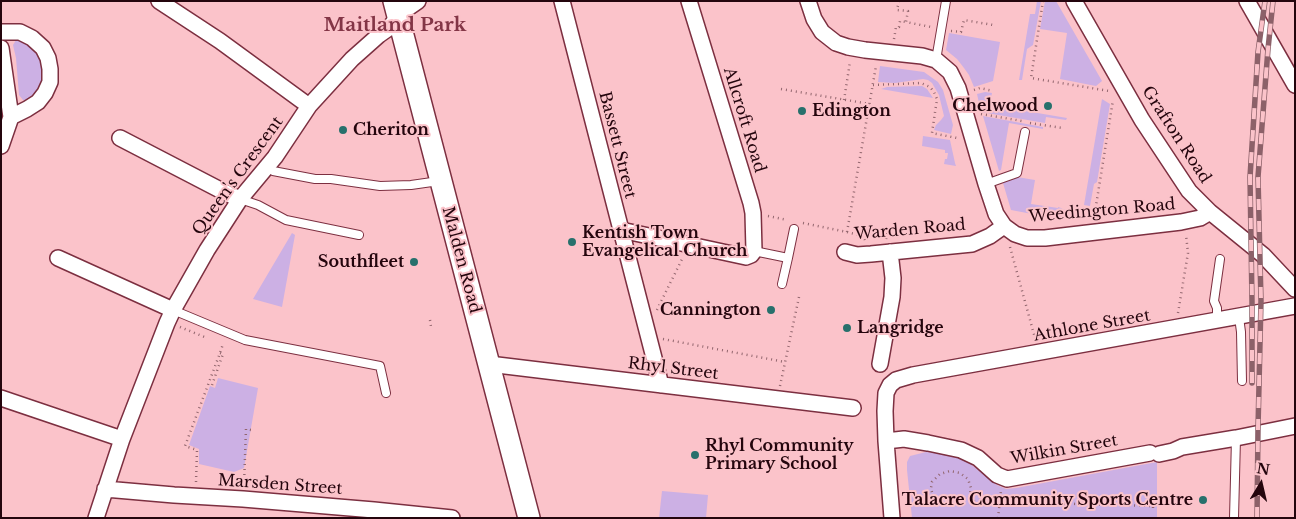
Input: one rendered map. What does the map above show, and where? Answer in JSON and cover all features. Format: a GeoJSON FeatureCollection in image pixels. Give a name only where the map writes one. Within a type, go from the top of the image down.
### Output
{"type":"FeatureCollection","features":[{"type":"Feature","properties":{"kind":"main road","name":"Malden Road"},"geometry":{"type":"LineString","coordinates":[[396,9],[529,518]]}},
{"type":"Feature","properties":{"kind":"street"},"geometry":{"type":"LineString","coordinates":[[159,1],[227,46],[309,106]]}},
{"type":"Feature","properties":{"kind":"street","name":"Queen's Crescent"},"geometry":{"type":"LineString","coordinates":[[96,518],[122,439],[170,316],[207,250],[240,199],[275,157],[309,106],[352,59],[389,28],[396,9],[418,1]]}},
{"type":"Feature","properties":{"kind":"street","name":"Bassett Street"},"geometry":{"type":"LineString","coordinates":[[562,1],[646,334],[661,385]]}},
{"type":"Feature","properties":{"kind":"street","name":"Allcroft Road"},"geometry":{"type":"LineString","coordinates":[[689,1],[753,213],[754,251]]}},
{"type":"Feature","properties":{"kind":"street"},"geometry":{"type":"LineString","coordinates":[[808,1],[814,19],[822,32],[836,43],[852,48],[885,53],[922,56],[936,60],[950,72],[960,94],[996,214],[1004,226]]}},
{"type":"Feature","properties":{"kind":"street","name":"Grafton Road"},"geometry":{"type":"LineString","coordinates":[[1074,1],[1152,135],[1189,190],[1210,212],[1263,255],[1295,289]]}},
{"type":"Feature","properties":{"kind":"street"},"geometry":{"type":"LineString","coordinates":[[1248,1],[1295,84]]}},
{"type":"Feature","properties":{"kind":"street"},"geometry":{"type":"LineString","coordinates":[[1,32],[20,32],[32,38],[43,48],[50,68],[50,82],[38,102],[11,117]]}},
{"type":"Feature","properties":{"kind":"street"},"geometry":{"type":"LineString","coordinates":[[1,48],[11,117],[1,146]]}},
{"type":"Feature","properties":{"kind":"street"},"geometry":{"type":"LineString","coordinates":[[120,138],[240,199]]}},
{"type":"Feature","properties":{"kind":"street","name":"Weedington Road"},"geometry":{"type":"LineString","coordinates":[[1004,226],[1015,234],[1027,238],[1044,238],[1181,222],[1200,218],[1210,212]]}},
{"type":"Feature","properties":{"kind":"street","name":"Warden Road"},"geometry":{"type":"LineString","coordinates":[[844,252],[857,255],[972,244],[990,236],[1004,226]]}},
{"type":"Feature","properties":{"kind":"street"},"geometry":{"type":"LineString","coordinates":[[621,230],[746,257],[754,251]]}},
{"type":"Feature","properties":{"kind":"street"},"geometry":{"type":"LineString","coordinates":[[880,364],[892,297],[893,278],[890,252]]}},
{"type":"Feature","properties":{"kind":"street"},"geometry":{"type":"LineString","coordinates":[[58,258],[170,316]]}},
{"type":"Feature","properties":{"kind":"street","name":"Athlone Street"},"geometry":{"type":"LineString","coordinates":[[886,441],[886,393],[890,385],[896,380],[913,375],[1295,306]]}},
{"type":"Feature","properties":{"kind":"street","name":"Rhyl Street"},"geometry":{"type":"LineString","coordinates":[[489,364],[853,408]]}},
{"type":"Feature","properties":{"kind":"street"},"geometry":{"type":"LineString","coordinates":[[1,398],[122,439]]}},
{"type":"Feature","properties":{"kind":"street","name":"Wilkin Street"},"geometry":{"type":"LineString","coordinates":[[886,441],[904,439],[961,450],[978,458],[997,475],[1007,479],[1172,451],[1182,447],[1295,426]]}},
{"type":"Feature","properties":{"kind":"street"},"geometry":{"type":"LineString","coordinates":[[886,441],[892,518]]}},
{"type":"Feature","properties":{"kind":"street","name":"Marsden Street"},"geometry":{"type":"LineString","coordinates":[[106,488],[452,518]]}},
{"type":"Feature","properties":{"kind":"lane"},"geometry":{"type":"LineString","coordinates":[[936,60],[946,1]]}},
{"type":"Feature","properties":{"kind":"lane"},"geometry":{"type":"LineString","coordinates":[[986,184],[1018,173],[1025,132]]}},
{"type":"Feature","properties":{"kind":"lane"},"geometry":{"type":"LineString","coordinates":[[267,166],[274,171],[315,179],[331,179],[380,186],[411,185],[441,180]]}},
{"type":"Feature","properties":{"kind":"lane"},"geometry":{"type":"LineString","coordinates":[[240,199],[258,205],[286,220],[359,235]]}},
{"type":"Feature","properties":{"kind":"lane"},"geometry":{"type":"LineString","coordinates":[[782,284],[788,258],[792,225]]}},
{"type":"Feature","properties":{"kind":"lane"},"geometry":{"type":"LineString","coordinates":[[754,251],[788,258]]}},
{"type":"Feature","properties":{"kind":"lane"},"geometry":{"type":"LineString","coordinates":[[1217,321],[1217,308],[1214,301],[1220,259]]}},
{"type":"Feature","properties":{"kind":"lane"},"geometry":{"type":"LineString","coordinates":[[170,316],[245,340],[380,366],[386,393]]}},
{"type":"Feature","properties":{"kind":"lane"},"geometry":{"type":"LineString","coordinates":[[1239,317],[1242,381]]}},
{"type":"Feature","properties":{"kind":"lane"},"geometry":{"type":"LineString","coordinates":[[1234,518],[1236,438]]}},
{"type":"Feature","properties":{"kind":"path"},"geometry":{"type":"LineString","coordinates":[[897,10],[899,1]]}},
{"type":"Feature","properties":{"kind":"path"},"geometry":{"type":"LineString","coordinates":[[1043,1],[1031,78],[1114,92],[1092,232]]}},
{"type":"Feature","properties":{"kind":"path"},"geometry":{"type":"LineString","coordinates":[[800,223],[847,232],[873,85],[896,26],[899,28],[900,21],[906,22]]}},
{"type":"Feature","properties":{"kind":"path"},"geometry":{"type":"LineString","coordinates":[[844,100],[852,48]]}},
{"type":"Feature","properties":{"kind":"path"},"geometry":{"type":"LineString","coordinates":[[873,85],[921,83],[930,87],[937,99],[932,134],[973,141]]}},
{"type":"Feature","properties":{"kind":"path"},"geometry":{"type":"LineString","coordinates":[[960,94],[980,88],[994,90]]}},
{"type":"Feature","properties":{"kind":"path"},"geometry":{"type":"LineString","coordinates":[[781,89],[870,104]]}},
{"type":"Feature","properties":{"kind":"path"},"geometry":{"type":"LineString","coordinates":[[965,112],[1063,128]]}},
{"type":"Feature","properties":{"kind":"path"},"geometry":{"type":"LineString","coordinates":[[753,213],[792,225]]}},
{"type":"Feature","properties":{"kind":"path"},"geometry":{"type":"LineString","coordinates":[[1175,329],[1188,253],[1187,237],[1181,222]]}},
{"type":"Feature","properties":{"kind":"path"},"geometry":{"type":"LineString","coordinates":[[1004,226],[1040,352]]}},
{"type":"Feature","properties":{"kind":"path"},"geometry":{"type":"LineString","coordinates":[[690,244],[646,334],[785,362]]}},
{"type":"Feature","properties":{"kind":"path"},"geometry":{"type":"LineString","coordinates":[[778,400],[799,297]]}},
{"type":"Feature","properties":{"kind":"path"},"geometry":{"type":"LineString","coordinates":[[170,316],[223,344],[185,446],[196,450],[195,496]]}},
{"type":"Feature","properties":{"kind":"path"},"geometry":{"type":"LineString","coordinates":[[430,320],[431,327]]}},
{"type":"Feature","properties":{"kind":"path"},"geometry":{"type":"LineString","coordinates":[[212,385],[223,354],[220,353]]}},
{"type":"Feature","properties":{"kind":"path"},"geometry":{"type":"LineString","coordinates":[[243,499],[246,429],[251,430]]}},
{"type":"Feature","properties":{"kind":"path"},"geometry":{"type":"LineString","coordinates":[[933,497],[931,492],[932,482],[940,474],[950,470],[960,473],[968,479],[971,488],[969,501],[1153,506],[1153,508]]}},
{"type":"Feature","properties":{"kind":"path"},"geometry":{"type":"LineString","coordinates":[[998,518],[1002,487],[1007,479]]}},
{"type":"Feature","properties":{"kind":"shaded area"},"geometry":{"type":"Polygon","coordinates":[[[1037,1],[1041,1],[1033,45],[1027,49],[1022,80],[1019,80],[1030,14],[1035,14],[1037,1]]]}},
{"type":"Feature","properties":{"kind":"shaded area"},"geometry":{"type":"Polygon","coordinates":[[[1045,1],[1056,1],[1102,81],[1096,86],[1060,79],[1067,33],[1040,29],[1045,1]]]}},
{"type":"Feature","properties":{"kind":"shaded area"},"geometry":{"type":"Polygon","coordinates":[[[949,33],[1000,42],[993,81],[974,87],[964,68],[946,50],[949,33]]]}},
{"type":"Feature","properties":{"kind":"shaded area"},"geometry":{"type":"Polygon","coordinates":[[[16,40],[24,40],[30,43],[40,58],[43,67],[43,83],[35,97],[28,101],[23,100],[19,95],[13,45],[16,40]]]}},
{"type":"Feature","properties":{"kind":"shaded area"},"geometry":{"type":"Polygon","coordinates":[[[880,66],[924,72],[938,82],[943,90],[953,125],[951,134],[934,130],[944,116],[939,95],[932,83],[923,79],[895,83],[878,82],[880,66]]]}},
{"type":"Feature","properties":{"kind":"shaded area"},"geometry":{"type":"Polygon","coordinates":[[[922,86],[927,89],[933,98],[881,89],[887,87],[922,86]]]}},
{"type":"Feature","properties":{"kind":"shaded area"},"geometry":{"type":"Polygon","coordinates":[[[992,93],[990,102],[985,101],[984,109],[1001,112],[1002,107],[1067,118],[1066,120],[1046,117],[1045,123],[981,112],[977,94],[992,93]]]}},
{"type":"Feature","properties":{"kind":"shaded area"},"geometry":{"type":"Polygon","coordinates":[[[1102,99],[1110,104],[1097,182],[1094,184],[1090,206],[1084,205],[1102,99]]]}},
{"type":"Feature","properties":{"kind":"shaded area"},"geometry":{"type":"Polygon","coordinates":[[[983,116],[1043,127],[1043,129],[1009,123],[1001,170],[999,171],[983,116]]]}},
{"type":"Feature","properties":{"kind":"shaded area"},"geometry":{"type":"Polygon","coordinates":[[[923,136],[950,140],[956,166],[944,164],[948,153],[945,153],[945,150],[922,146],[923,136]]]}},
{"type":"Feature","properties":{"kind":"shaded area"},"geometry":{"type":"Polygon","coordinates":[[[1017,177],[1035,180],[1031,204],[1066,209],[1064,220],[1011,210],[1003,183],[1005,180],[1017,177]]]}},
{"type":"Feature","properties":{"kind":"shaded area"},"geometry":{"type":"Polygon","coordinates":[[[292,233],[295,235],[282,307],[253,299],[292,233]]]}},
{"type":"Feature","properties":{"kind":"shaded area"},"geometry":{"type":"Polygon","coordinates":[[[218,378],[258,388],[244,468],[234,472],[199,464],[199,449],[189,445],[210,386],[215,388],[218,378]]]}},
{"type":"Feature","properties":{"kind":"shaded area"},"geometry":{"type":"Polygon","coordinates":[[[926,452],[963,458],[997,485],[1006,489],[1157,462],[1157,518],[912,518],[907,462],[910,456],[926,452]]]}},
{"type":"Feature","properties":{"kind":"shaded area"},"geometry":{"type":"Polygon","coordinates":[[[662,491],[708,495],[706,518],[659,518],[662,491]]]}},
{"type":"Feature","properties":{"kind":"railway"},"geometry":{"type":"LineString","coordinates":[[1252,383],[1250,177],[1258,52],[1265,1]]}},
{"type":"Feature","properties":{"kind":"railway"},"geometry":{"type":"LineString","coordinates":[[1257,518],[1261,301],[1258,177],[1273,1]]}},
{"type":"Feature","properties":{"kind":"place","name":"Chelwood"},"geometry":{"type":"Point","coordinates":[1048,106]}},
{"type":"Feature","properties":{"kind":"place","name":"Edington"},"geometry":{"type":"Point","coordinates":[802,111]}},
{"type":"Feature","properties":{"kind":"place","name":"Cheriton"},"geometry":{"type":"Point","coordinates":[343,130]}},
{"type":"Feature","properties":{"kind":"place","name":"Kentish Town Evangelical Church"},"geometry":{"type":"Point","coordinates":[572,242]}},
{"type":"Feature","properties":{"kind":"place","name":"Southfleet"},"geometry":{"type":"Point","coordinates":[414,262]}},
{"type":"Feature","properties":{"kind":"place","name":"Cannington"},"geometry":{"type":"Point","coordinates":[771,310]}},
{"type":"Feature","properties":{"kind":"place","name":"Langridge"},"geometry":{"type":"Point","coordinates":[847,328]}},
{"type":"Feature","properties":{"kind":"place","name":"Rhyl Community Primary School"},"geometry":{"type":"Point","coordinates":[695,455]}},
{"type":"Feature","properties":{"kind":"place","name":"Talacre Community Sports Centre"},"geometry":{"type":"Point","coordinates":[1203,500]}},
{"type":"Feature","properties":{"kind":"district","name":"Maitland Park"},"geometry":{"type":"Point","coordinates":[395,26]}}]}
